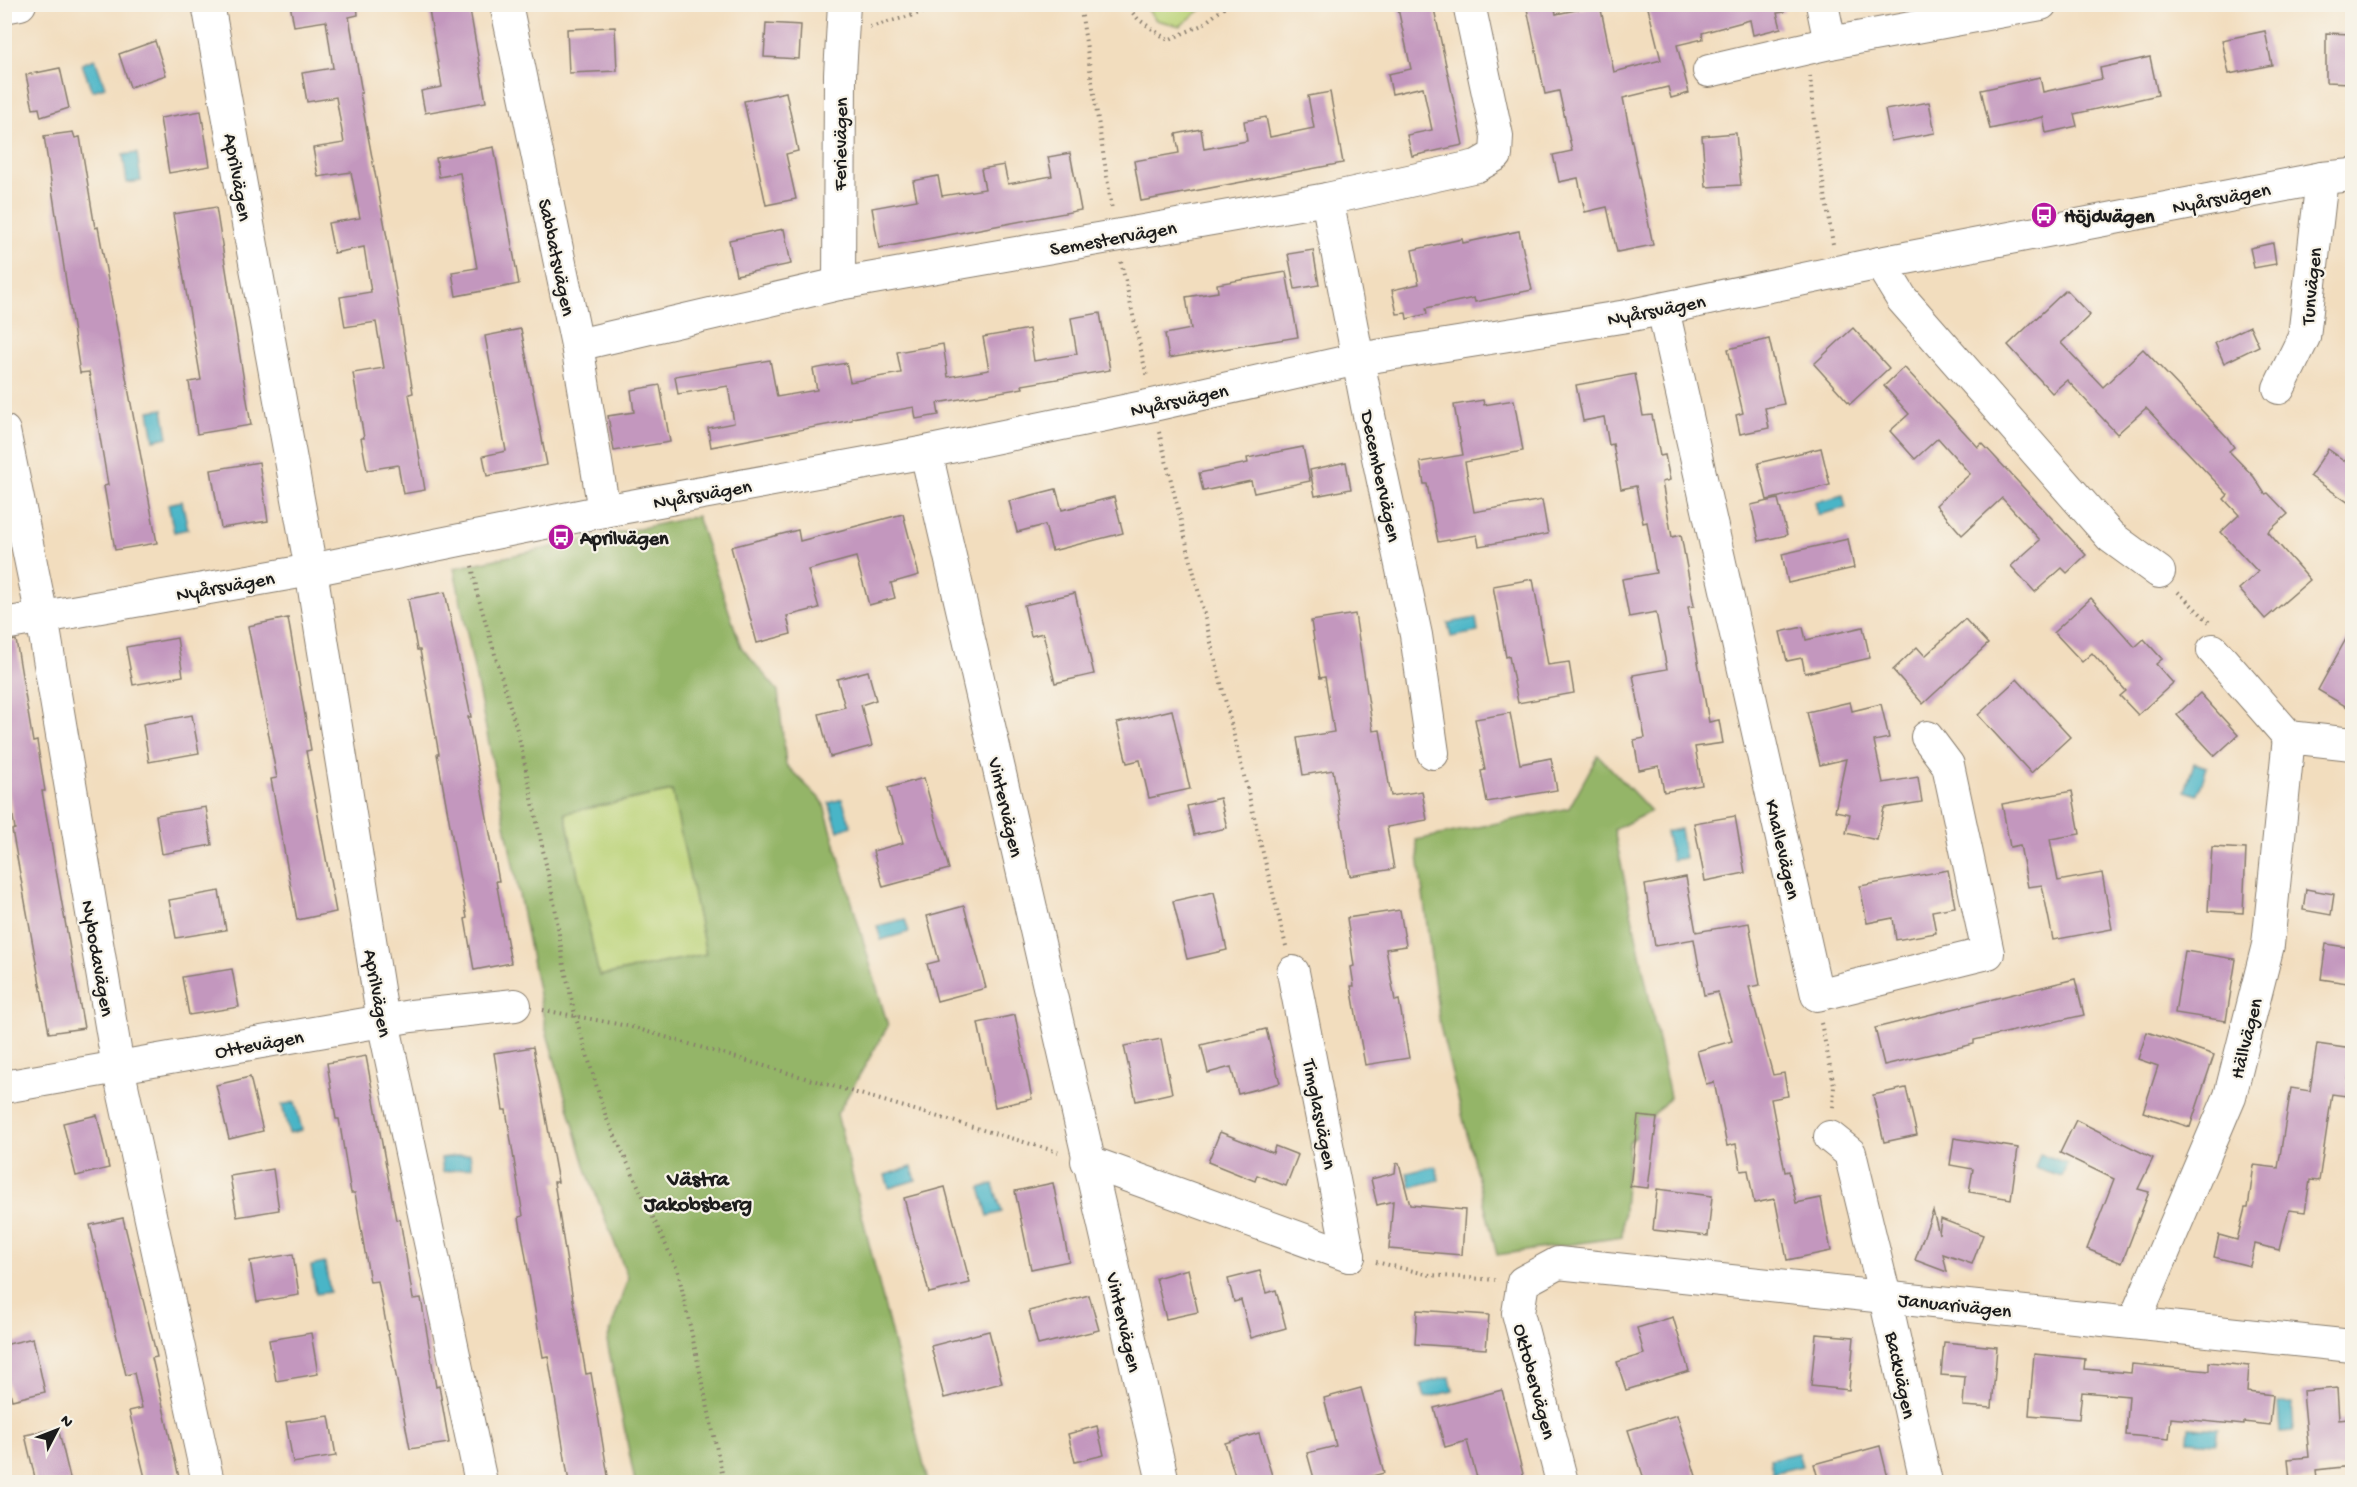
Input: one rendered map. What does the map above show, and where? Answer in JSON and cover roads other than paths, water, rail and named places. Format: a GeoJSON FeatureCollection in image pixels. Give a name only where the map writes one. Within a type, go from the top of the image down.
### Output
{"type":"FeatureCollection","features":[{"type":"Feature","properties":{"kind":"street"},"geometry":{"type":"LineString","coordinates":[[4,7],[20,4]]}},
{"type":"Feature","properties":{"kind":"street","name":"Aprilvägen"},"geometry":{"type":"LineString","coordinates":[[208,4],[311,570],[383,1021],[480,1482]]}},
{"type":"Feature","properties":{"kind":"street","name":"Sabbatsvägen"},"geometry":{"type":"LineString","coordinates":[[506,4],[577,345],[604,510]]}},
{"type":"Feature","properties":{"kind":"street","name":"Semestervägen"},"geometry":{"type":"LineString","coordinates":[[577,345],[839,285],[1327,199],[1477,166],[1497,155],[1497,136],[1469,4]]}},
{"type":"Feature","properties":{"kind":"street"},"geometry":{"type":"LineString","coordinates":[[1819,46],[1822,4]]}},
{"type":"Feature","properties":{"kind":"street"},"geometry":{"type":"LineString","coordinates":[[1709,71],[1819,46],[2041,4]]}},
{"type":"Feature","properties":{"kind":"street","name":"Ferievägen"},"geometry":{"type":"LineString","coordinates":[[839,285],[843,19]]}},
{"type":"Feature","properties":{"kind":"street","name":"Nyårsvägen"},"geometry":{"type":"LineString","coordinates":[[4,624],[311,570],[604,510],[926,452],[1358,360],[1663,309],[1837,272],[2337,176]]}},
{"type":"Feature","properties":{"kind":"street","name":"Tunvägen"},"geometry":{"type":"LineString","coordinates":[[2278,388],[2304,338],[2337,176]]}},
{"type":"Feature","properties":{"kind":"street","name":"Decembervägen"},"geometry":{"type":"LineString","coordinates":[[1327,199],[1358,360],[1416,635],[1432,753]]}},
{"type":"Feature","properties":{"kind":"street"},"geometry":{"type":"LineString","coordinates":[[1880,264],[1902,299],[2111,537],[2159,572]]}},
{"type":"Feature","properties":{"kind":"street","name":"Knallevägen"},"geometry":{"type":"LineString","coordinates":[[1663,309],[1817,995],[1988,953],[1948,765],[1927,737]]}},
{"type":"Feature","properties":{"kind":"street","name":"Nybodavägen"},"geometry":{"type":"LineString","coordinates":[[4,431],[42,617],[118,1067],[208,1482]]}},
{"type":"Feature","properties":{"kind":"street","name":"Vintervägen"},"geometry":{"type":"LineString","coordinates":[[926,452],[1087,1161],[1163,1482]]}},
{"type":"Feature","properties":{"kind":"street"},"geometry":{"type":"LineString","coordinates":[[2213,650],[2289,737],[2352,744]]}},
{"type":"Feature","properties":{"kind":"street","name":"Hällvägen"},"geometry":{"type":"LineString","coordinates":[[2134,1322],[2230,1096],[2268,945],[2289,737]]}},
{"type":"Feature","properties":{"kind":"street","name":"Timglasvägen"},"geometry":{"type":"LineString","coordinates":[[1087,1161],[1349,1256],[1293,972]]}},
{"type":"Feature","properties":{"kind":"street","name":"Ottevägen"},"geometry":{"type":"LineString","coordinates":[[4,1087],[383,1021],[515,1005]]}},
{"type":"Feature","properties":{"kind":"street","name":"Backvägen"},"geometry":{"type":"LineString","coordinates":[[1830,1137],[1850,1153],[1926,1482]]}},
{"type":"Feature","properties":{"kind":"street","name":"Januarivägen"},"geometry":{"type":"LineString","coordinates":[[1523,1282],[1557,1263],[2352,1346]]}},
{"type":"Feature","properties":{"kind":"street","name":"Oktobervägen"},"geometry":{"type":"LineString","coordinates":[[1523,1282],[1518,1312],[1562,1482]]}},
{"type":"Feature","properties":{"kind":"water"},"geometry":{"type":"Polygon","coordinates":[[[95,59],[105,87],[92,91],[82,64],[95,59]]]}},
{"type":"Feature","properties":{"kind":"water"},"geometry":{"type":"Polygon","coordinates":[[[137,153],[141,181],[127,183],[123,155],[137,153]]]}},
{"type":"Feature","properties":{"kind":"water"},"geometry":{"type":"Polygon","coordinates":[[[163,409],[168,437],[154,440],[149,411],[163,409]]]}},
{"type":"Feature","properties":{"kind":"water"},"geometry":{"type":"Polygon","coordinates":[[[1843,495],[1846,508],[1818,515],[1815,502],[1843,495]]]}},
{"type":"Feature","properties":{"kind":"water"},"geometry":{"type":"Polygon","coordinates":[[[182,501],[188,529],[174,532],[168,504],[182,501]]]}},
{"type":"Feature","properties":{"kind":"water"},"geometry":{"type":"Polygon","coordinates":[[[1476,618],[1478,632],[1451,637],[1448,623],[1476,618]]]}},
{"type":"Feature","properties":{"kind":"water"},"geometry":{"type":"Polygon","coordinates":[[[2194,763],[2207,767],[2198,795],[2185,791],[2194,763]]]}},
{"type":"Feature","properties":{"kind":"water"},"geometry":{"type":"Polygon","coordinates":[[[842,799],[851,826],[838,831],[829,803],[842,799]]]}},
{"type":"Feature","properties":{"kind":"water"},"geometry":{"type":"Polygon","coordinates":[[[1680,829],[1685,858],[1672,860],[1666,832],[1680,829]]]}},
{"type":"Feature","properties":{"kind":"water"},"geometry":{"type":"Polygon","coordinates":[[[905,919],[909,932],[881,940],[877,926],[905,919]]]}},
{"type":"Feature","properties":{"kind":"water"},"geometry":{"type":"Polygon","coordinates":[[[295,1102],[302,1130],[289,1133],[282,1105],[295,1102]]]}},
{"type":"Feature","properties":{"kind":"water"},"geometry":{"type":"Polygon","coordinates":[[[470,1154],[472,1167],[443,1172],[441,1158],[470,1154]]]}},
{"type":"Feature","properties":{"kind":"water"},"geometry":{"type":"Polygon","coordinates":[[[2040,1154],[2067,1163],[2062,1177],[2035,1168],[2040,1154]]]}},
{"type":"Feature","properties":{"kind":"water"},"geometry":{"type":"Polygon","coordinates":[[[1436,1166],[1439,1180],[1411,1187],[1407,1173],[1436,1166]]]}},
{"type":"Feature","properties":{"kind":"water"},"geometry":{"type":"Polygon","coordinates":[[[912,1167],[916,1180],[889,1188],[885,1175],[912,1167]]]}},
{"type":"Feature","properties":{"kind":"water"},"geometry":{"type":"Polygon","coordinates":[[[993,1184],[1002,1212],[988,1216],[980,1188],[993,1184]]]}},
{"type":"Feature","properties":{"kind":"water"},"geometry":{"type":"Polygon","coordinates":[[[325,1263],[330,1292],[316,1294],[311,1266],[325,1263]]]}},
{"type":"Feature","properties":{"kind":"water"},"geometry":{"type":"Polygon","coordinates":[[[1450,1377],[1453,1391],[1425,1398],[1421,1384],[1450,1377]]]}},
{"type":"Feature","properties":{"kind":"water"},"geometry":{"type":"Polygon","coordinates":[[[2278,1403],[2292,1403],[2294,1431],[2280,1432],[2278,1403]]]}},
{"type":"Feature","properties":{"kind":"water"},"geometry":{"type":"Polygon","coordinates":[[[2189,1427],[2218,1429],[2216,1443],[2188,1441],[2189,1427]]]}},
{"type":"Feature","properties":{"kind":"water"},"geometry":{"type":"Polygon","coordinates":[[[1798,1453],[1802,1466],[1773,1473],[1770,1459],[1798,1453]]]}},
{"type":"Feature","properties":{"kind":"place","name":"Höjdvägen"},"geometry":{"type":"Point","coordinates":[2044,215]}},
{"type":"Feature","properties":{"kind":"place","name":"Aprilvägen"},"geometry":{"type":"Point","coordinates":[561,537]}},
{"type":"Feature","properties":{"kind":"district","name":"Västra Jakobsberg"},"geometry":{"type":"Point","coordinates":[698,1190]}}]}
